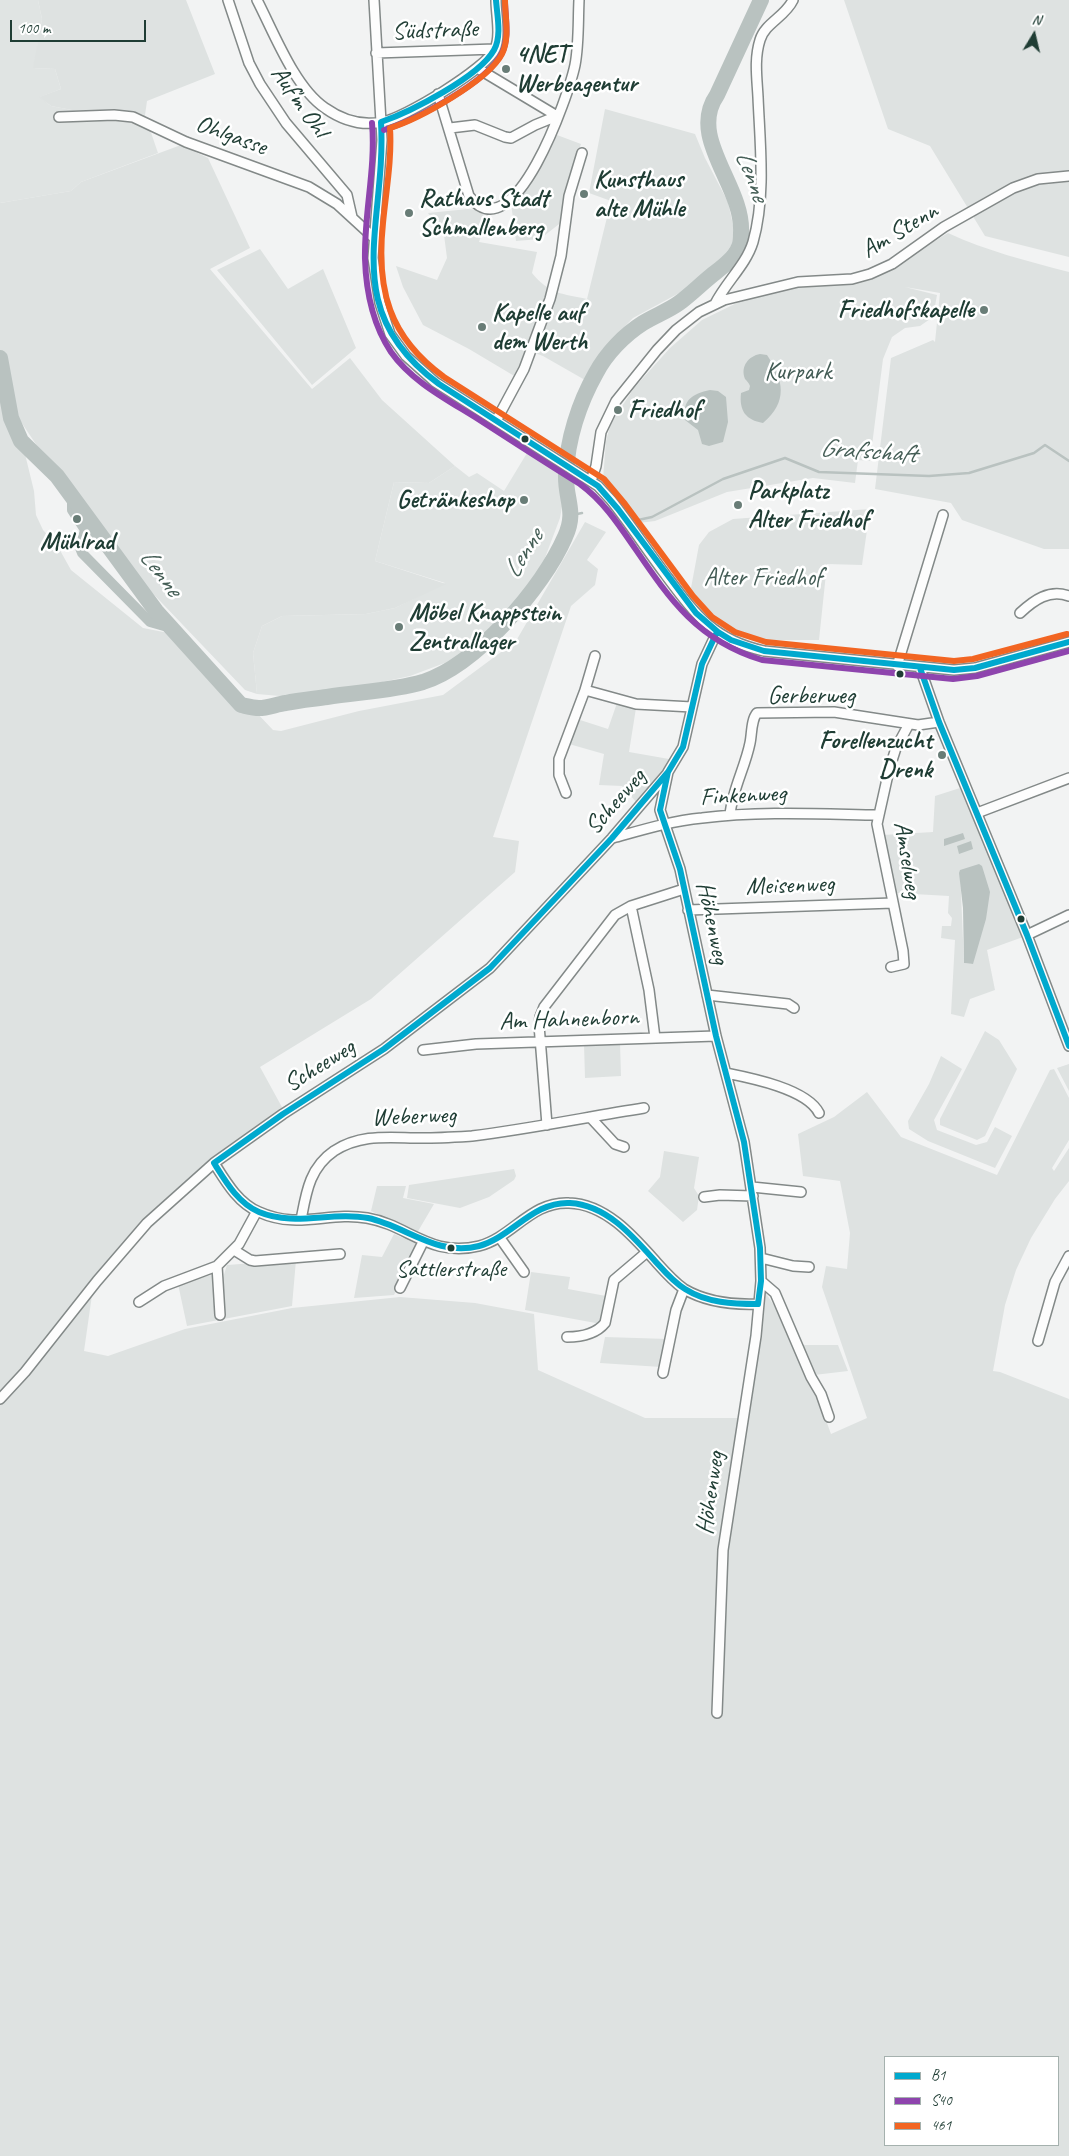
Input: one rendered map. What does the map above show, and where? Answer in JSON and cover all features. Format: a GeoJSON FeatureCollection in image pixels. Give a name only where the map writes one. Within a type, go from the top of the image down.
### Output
{"type":"FeatureCollection","features":[{"type":"Feature","properties":{"kind":"street","name":"Auf'm Ohl"},"geometry":{"type":"LineString","coordinates":[[228,0],[249,63],[260,84],[286,124],[347,195],[352,218]]}},
{"type":"Feature","properties":{"kind":"street"},"geometry":{"type":"LineString","coordinates":[[257,0],[295,73],[312,97],[326,109],[350,120],[364,123],[381,122],[401,116],[438,94],[477,68],[488,58],[495,50],[497,38],[496,0]]}},
{"type":"Feature","properties":{"kind":"street"},"geometry":{"type":"LineString","coordinates":[[374,0],[382,146],[373,237],[373,258],[384,316],[394,340],[415,365],[430,378],[588,479],[605,492],[688,606],[717,632],[735,643],[764,651],[871,661],[897,666],[954,670],[970,669],[1069,642]]}},
{"type":"Feature","properties":{"kind":"street"},"geometry":{"type":"LineString","coordinates":[[438,94],[450,128],[469,196],[478,205],[488,208],[499,207],[508,201],[521,187],[546,149],[575,63],[580,0]]}},
{"type":"Feature","properties":{"kind":"street","name":"Am Stenn"},"geometry":{"type":"LineString","coordinates":[[715,304],[750,250],[757,225],[760,164],[756,66],[760,39],[763,32],[784,13],[793,0]]}},
{"type":"Feature","properties":{"kind":"street","name":"Südstraße"},"geometry":{"type":"LineString","coordinates":[[376,53],[495,50]]}},
{"type":"Feature","properties":{"kind":"street"},"geometry":{"type":"LineString","coordinates":[[477,68],[557,116]]}},
{"type":"Feature","properties":{"kind":"street","name":"Ohlgasse"},"geometry":{"type":"LineString","coordinates":[[59,117],[114,115],[133,117],[186,142],[302,184],[328,198],[373,237]]}},
{"type":"Feature","properties":{"kind":"street"},"geometry":{"type":"LineString","coordinates":[[450,128],[475,125],[511,138],[557,116]]}},
{"type":"Feature","properties":{"kind":"street"},"geometry":{"type":"LineString","coordinates":[[496,421],[524,369],[550,299],[561,256],[569,196],[582,153]]}},
{"type":"Feature","properties":{"kind":"street","name":"Am Stenn"},"geometry":{"type":"LineString","coordinates":[[588,479],[596,466],[601,432],[616,400],[649,358],[676,330],[700,312],[715,304],[798,282],[852,278],[870,274],[892,264],[944,228],[1018,186],[1038,178],[1069,176]]}},
{"type":"Feature","properties":{"kind":"street"},"geometry":{"type":"LineString","coordinates":[[897,666],[943,515]]}},
{"type":"Feature","properties":{"kind":"street"},"geometry":{"type":"LineString","coordinates":[[1020,613],[1041,597],[1055,593],[1069,596]]}},
{"type":"Feature","properties":{"kind":"street","name":"Höhenweg"},"geometry":{"type":"LineString","coordinates":[[717,632],[702,664],[683,747],[668,772],[660,805],[664,824],[675,853],[716,1036],[744,1142],[761,1258],[756,1336],[723,1550],[717,1713]]}},
{"type":"Feature","properties":{"kind":"street"},"geometry":{"type":"LineString","coordinates":[[566,793],[559,775],[559,758],[595,656]]}},
{"type":"Feature","properties":{"kind":"street"},"geometry":{"type":"LineString","coordinates":[[920,668],[939,722],[1027,935],[1069,1046]]}},
{"type":"Feature","properties":{"kind":"street"},"geometry":{"type":"LineString","coordinates":[[584,690],[636,704],[692,707]]}},
{"type":"Feature","properties":{"kind":"street","name":"Gerberweg"},"geometry":{"type":"LineString","coordinates":[[730,815],[731,803],[749,747],[754,717],[757,713],[834,712],[909,724],[922,725],[939,722]]}},
{"type":"Feature","properties":{"kind":"street","name":"Amselweg"},"geometry":{"type":"LineString","coordinates":[[891,967],[904,964],[877,830],[878,815],[893,758],[909,724]]}},
{"type":"Feature","properties":{"kind":"street","name":"Scheeweg"},"geometry":{"type":"LineString","coordinates":[[0,1399],[25,1372],[97,1281],[147,1223],[214,1163],[283,1114],[384,1049],[490,968],[612,838],[668,772]]}},
{"type":"Feature","properties":{"kind":"street"},"geometry":{"type":"LineString","coordinates":[[977,813],[1069,778]]}},
{"type":"Feature","properties":{"kind":"street","name":"Finkenweg"},"geometry":{"type":"LineString","coordinates":[[612,838],[664,824],[730,815],[802,813],[878,815]]}},
{"type":"Feature","properties":{"kind":"street"},"geometry":{"type":"LineString","coordinates":[[547,1125],[539,1021],[544,1007],[609,920],[631,906],[684,890]]}},
{"type":"Feature","properties":{"kind":"street","name":"Meisenweg"},"geometry":{"type":"LineString","coordinates":[[688,910],[893,903]]}},
{"type":"Feature","properties":{"kind":"street"},"geometry":{"type":"LineString","coordinates":[[631,906],[649,990],[654,1038]]}},
{"type":"Feature","properties":{"kind":"street"},"geometry":{"type":"LineString","coordinates":[[1027,935],[1069,915]]}},
{"type":"Feature","properties":{"kind":"street","name":"Höhenweg"},"geometry":{"type":"LineString","coordinates":[[707,995],[788,1004],[794,1008]]}},
{"type":"Feature","properties":{"kind":"street","name":"Am Hahnenborn"},"geometry":{"type":"LineString","coordinates":[[423,1050],[476,1044],[716,1036]]}},
{"type":"Feature","properties":{"kind":"street"},"geometry":{"type":"LineString","coordinates":[[726,1073],[786,1090],[813,1103],[820,1113]]}},
{"type":"Feature","properties":{"kind":"street","name":"Weberweg"},"geometry":{"type":"LineString","coordinates":[[300,1220],[309,1180],[314,1172],[333,1152],[354,1141],[370,1137],[434,1138],[471,1136],[644,1108]]}},
{"type":"Feature","properties":{"kind":"street"},"geometry":{"type":"LineString","coordinates":[[590,1117],[615,1144],[624,1147]]}},
{"type":"Feature","properties":{"kind":"street"},"geometry":{"type":"LineString","coordinates":[[214,1163],[224,1180],[242,1201],[257,1212],[282,1220],[347,1216],[367,1218],[382,1222],[424,1242],[461,1248],[478,1246],[500,1238],[534,1211],[550,1205],[575,1203],[593,1209],[625,1228],[684,1289],[717,1301],[758,1304]]}},
{"type":"Feature","properties":{"kind":"street"},"geometry":{"type":"LineString","coordinates":[[704,1197],[752,1192],[801,1192]]}},
{"type":"Feature","properties":{"kind":"street"},"geometry":{"type":"LineString","coordinates":[[139,1302],[164,1286],[217,1266],[234,1250],[257,1212]]}},
{"type":"Feature","properties":{"kind":"street"},"geometry":{"type":"LineString","coordinates":[[500,1238],[524,1272]]}},
{"type":"Feature","properties":{"kind":"street"},"geometry":{"type":"LineString","coordinates":[[400,1288],[424,1242]]}},
{"type":"Feature","properties":{"kind":"street"},"geometry":{"type":"LineString","coordinates":[[234,1250],[255,1261],[340,1254]]}},
{"type":"Feature","properties":{"kind":"street"},"geometry":{"type":"LineString","coordinates":[[567,1337],[583,1336],[602,1327],[605,1323],[614,1280],[648,1252]]}},
{"type":"Feature","properties":{"kind":"street"},"geometry":{"type":"LineString","coordinates":[[1038,1341],[1055,1282],[1069,1256]]}},
{"type":"Feature","properties":{"kind":"street"},"geometry":{"type":"LineString","coordinates":[[761,1258],[793,1266],[809,1267]]}},
{"type":"Feature","properties":{"kind":"street"},"geometry":{"type":"LineString","coordinates":[[217,1266],[220,1315]]}},
{"type":"Feature","properties":{"kind":"street"},"geometry":{"type":"LineString","coordinates":[[761,1281],[775,1293],[811,1377],[821,1394],[829,1417]]}},
{"type":"Feature","properties":{"kind":"street"},"geometry":{"type":"LineString","coordinates":[[663,1373],[676,1310],[684,1289]]}},
{"type":"Feature","properties":{"kind":"shaded area"},"geometry":{"type":"Polygon","coordinates":[[[0,0],[38,0],[42,19],[34,68],[55,69],[61,89],[40,97],[51,106],[72,110],[126,111],[145,115],[158,153],[81,182],[71,191],[0,203],[0,0]]]}},
{"type":"Feature","properties":{"kind":"shaded area"},"geometry":{"type":"Polygon","coordinates":[[[760,354],[767,355],[773,364],[780,382],[781,391],[777,407],[763,423],[748,417],[741,405],[741,393],[749,390],[750,386],[744,374],[746,362],[760,354]]]}},
{"type":"Feature","properties":{"kind":"shaded area"},"geometry":{"type":"Polygon","coordinates":[[[710,390],[718,391],[726,397],[728,422],[723,442],[709,446],[702,444],[698,430],[685,420],[684,413],[687,403],[693,396],[710,390]]]}},
{"type":"Feature","properties":{"kind":"shaded area"},"geometry":{"type":"Polygon","coordinates":[[[527,453],[567,478],[560,518],[527,599],[495,630],[450,661],[410,676],[364,686],[291,697],[257,694],[253,653],[262,626],[282,616],[366,614],[395,608],[445,583],[375,561],[394,482],[429,483],[455,466],[469,477],[477,473],[504,491],[527,453]]]}},
{"type":"Feature","properties":{"kind":"shaded area"},"geometry":{"type":"Polygon","coordinates":[[[963,833],[965,839],[944,846],[944,839],[963,833]]]}},
{"type":"Feature","properties":{"kind":"shaded area"},"geometry":{"type":"Polygon","coordinates":[[[971,841],[973,849],[959,854],[957,846],[971,841]]]}},
{"type":"Feature","properties":{"kind":"shaded area"},"geometry":{"type":"Polygon","coordinates":[[[979,864],[982,866],[990,892],[986,919],[973,964],[964,963],[963,908],[959,873],[960,870],[979,864]]]}},
{"type":"Feature","properties":{"kind":"green space"},"geometry":{"type":"Polygon","coordinates":[[[38,0],[186,0],[215,74],[147,101],[145,115],[126,111],[72,110],[51,106],[39,97],[61,89],[55,69],[33,68],[42,19],[38,0]]]}},
{"type":"Feature","properties":{"kind":"green space"},"geometry":{"type":"Polygon","coordinates":[[[844,0],[1069,0],[1069,257],[985,236],[930,146],[888,129],[844,0]]]}},
{"type":"Feature","properties":{"kind":"green space"},"geometry":{"type":"Polygon","coordinates":[[[605,109],[695,134],[728,202],[735,234],[734,242],[707,278],[633,318],[603,349],[585,380],[543,356],[532,352],[516,377],[469,349],[423,325],[403,287],[396,266],[437,280],[447,258],[444,235],[428,213],[468,209],[489,211],[479,242],[537,252],[532,273],[538,280],[557,292],[587,299],[611,201],[589,193],[605,109]]]}},
{"type":"Feature","properties":{"kind":"green space"},"geometry":{"type":"Polygon","coordinates":[[[557,135],[581,144],[568,181],[563,221],[540,239],[516,241],[511,203],[537,171],[557,135]]]}},
{"type":"Feature","properties":{"kind":"green space"},"geometry":{"type":"Polygon","coordinates":[[[181,145],[208,158],[250,248],[210,269],[312,389],[350,358],[382,400],[455,466],[429,483],[394,482],[375,561],[446,584],[395,608],[366,614],[282,616],[262,626],[253,653],[257,694],[245,690],[97,535],[15,413],[34,491],[36,515],[43,530],[57,545],[71,570],[143,628],[184,636],[273,730],[281,731],[359,711],[443,695],[516,641],[585,522],[606,532],[587,560],[598,569],[595,585],[571,606],[493,837],[519,841],[515,872],[371,999],[260,1067],[283,1109],[212,1160],[179,1192],[93,1288],[84,1351],[108,1356],[185,1329],[292,1308],[400,1297],[475,1303],[534,1314],[538,1370],[645,1418],[740,1418],[765,1292],[796,1338],[831,1434],[867,1418],[822,1287],[826,1266],[847,1269],[850,1233],[840,1181],[803,1176],[798,1134],[834,1117],[867,1092],[901,1137],[997,1175],[1050,1070],[1054,1069],[1069,1098],[1069,1140],[1052,1168],[1054,1171],[1069,1148],[1069,1181],[1055,1199],[1031,1238],[1016,1270],[1005,1305],[993,1371],[1069,1399],[1069,2156],[0,2156],[0,203],[71,191],[81,182],[181,145]]]}},
{"type":"Feature","properties":{"kind":"green space","name":"Kurpark"},"geometry":{"type":"Polygon","coordinates":[[[948,233],[1023,260],[1069,272],[1069,549],[1044,549],[962,520],[951,503],[875,489],[891,358],[933,340],[935,342],[940,293],[905,287],[937,295],[933,317],[920,326],[905,328],[892,337],[883,359],[870,461],[858,460],[855,483],[813,478],[727,492],[655,521],[639,523],[634,518],[603,479],[606,441],[611,423],[634,388],[670,348],[702,320],[745,299],[806,284],[861,281],[873,278],[948,233]]]}},
{"type":"Feature","properties":{"kind":"green space"},"geometry":{"type":"Polygon","coordinates":[[[260,249],[288,289],[323,269],[356,348],[312,385],[217,270],[260,249]]]}},
{"type":"Feature","properties":{"kind":"green space","name":"Alter Friedhof"},"geometry":{"type":"Polygon","coordinates":[[[870,509],[862,565],[827,564],[819,640],[753,640],[725,630],[696,601],[691,588],[699,545],[709,532],[733,519],[870,509]]]}},
{"type":"Feature","properties":{"kind":"green space"},"geometry":{"type":"Polygon","coordinates":[[[617,703],[636,708],[629,752],[669,759],[668,768],[637,803],[622,786],[599,785],[604,754],[569,744],[577,719],[608,729],[617,703]]]}},
{"type":"Feature","properties":{"kind":"green space"},"geometry":{"type":"Polygon","coordinates":[[[960,788],[1023,937],[987,950],[995,990],[970,999],[964,1017],[951,1014],[955,940],[941,938],[942,926],[951,926],[952,918],[948,913],[949,896],[896,893],[883,835],[933,832],[935,796],[960,788]],[[960,870],[964,963],[973,964],[960,870]]]}},
{"type":"Feature","properties":{"kind":"green space"},"geometry":{"type":"Polygon","coordinates":[[[985,1031],[999,1040],[1017,1069],[985,1136],[977,1140],[940,1125],[940,1119],[985,1031]]]}},
{"type":"Feature","properties":{"kind":"green space"},"geometry":{"type":"Polygon","coordinates":[[[620,1043],[621,1076],[585,1078],[584,1044],[620,1043]]]}},
{"type":"Feature","properties":{"kind":"green space"},"geometry":{"type":"Polygon","coordinates":[[[941,1056],[962,1069],[934,1120],[937,1130],[976,1145],[987,1142],[995,1127],[1012,1136],[995,1168],[928,1141],[909,1129],[908,1121],[929,1084],[941,1056]]]}},
{"type":"Feature","properties":{"kind":"green space"},"geometry":{"type":"Polygon","coordinates":[[[1069,1064],[1069,1091],[1057,1068],[1069,1064]]]}},
{"type":"Feature","properties":{"kind":"green space"},"geometry":{"type":"Polygon","coordinates":[[[664,1151],[699,1157],[694,1188],[699,1196],[697,1210],[683,1222],[648,1191],[660,1177],[664,1151]]]}},
{"type":"Feature","properties":{"kind":"green space"},"geometry":{"type":"Polygon","coordinates":[[[514,1169],[516,1176],[514,1180],[489,1197],[460,1208],[407,1198],[409,1185],[514,1169]]]}},
{"type":"Feature","properties":{"kind":"green space"},"geometry":{"type":"Polygon","coordinates":[[[377,1186],[406,1186],[403,1198],[434,1204],[417,1233],[371,1211],[377,1186]]]}},
{"type":"Feature","properties":{"kind":"green space"},"geometry":{"type":"Polygon","coordinates":[[[394,1234],[419,1245],[394,1295],[354,1298],[362,1255],[382,1257],[394,1234]]]}},
{"type":"Feature","properties":{"kind":"green space"},"geometry":{"type":"Polygon","coordinates":[[[296,1260],[292,1306],[187,1326],[178,1284],[211,1275],[222,1281],[227,1265],[296,1260]]]}},
{"type":"Feature","properties":{"kind":"green space"},"geometry":{"type":"Polygon","coordinates":[[[531,1272],[570,1277],[568,1289],[606,1296],[601,1324],[525,1310],[531,1272]]]}},
{"type":"Feature","properties":{"kind":"green space"},"geometry":{"type":"Polygon","coordinates":[[[605,1337],[668,1339],[661,1367],[600,1363],[605,1337]]]}},
{"type":"Feature","properties":{"kind":"green space"},"geometry":{"type":"Polygon","coordinates":[[[801,1345],[838,1345],[848,1371],[814,1375],[801,1345]]]}},
{"type":"Feature","properties":{"kind":"waterway","name":"Lenne"},"geometry":{"type":"LineString","coordinates":[[0,358],[11,418],[21,441],[57,476],[156,611],[241,705],[262,708],[301,700],[387,689],[423,682],[443,673],[464,659],[506,622],[541,579],[555,557],[565,537],[570,520],[566,474],[571,435],[584,397],[605,359],[622,339],[636,328],[687,297],[727,263],[739,247],[741,242],[740,215],[712,145],[709,128],[710,111],[761,0]]}},
{"type":"Feature","properties":{"kind":"waterway","name":"Grafschaft"},"geometry":{"type":"LineString","coordinates":[[638,520],[652,517],[723,479],[785,458],[819,472],[929,476],[969,473],[1034,453],[1045,445],[1069,461]]}},
{"type":"Feature","properties":{"kind":"waterway"},"geometry":{"type":"LineString","coordinates":[[72,497],[72,510],[85,530],[80,548],[82,553],[150,622],[171,628]]}},
{"type":"Feature","properties":{"kind":"waterway","name":"Grafschaft"},"geometry":{"type":"LineString","coordinates":[[572,515],[582,513]]}},
{"type":"Feature","properties":{"kind":"transit line","name":"B1"},"geometry":{"type":"LineString","coordinates":[[496,0],[498,38],[494,50],[486,60],[474,71],[443,92],[426,102],[381,122],[381,160],[374,264],[377,295],[387,326],[407,355],[439,384],[598,486],[618,509],[696,613],[718,632],[731,640],[764,651],[954,670],[975,668],[1069,642]]}},
{"type":"Feature","properties":{"kind":"transit line","name":"S40"},"geometry":{"type":"LineString","coordinates":[[384,130],[413,118],[449,99],[482,76],[494,65],[502,53],[506,40],[505,0]]}},
{"type":"Feature","properties":{"kind":"transit line","name":"461"},"geometry":{"type":"LineString","coordinates":[[505,0],[506,41],[502,54],[494,65],[483,76],[452,98],[390,128],[389,164],[381,247],[385,291],[390,310],[399,328],[410,345],[425,362],[444,377],[604,479],[625,504],[693,596],[712,617],[735,632],[766,642],[954,661],[973,659],[1067,634]]}},
{"type":"Feature","properties":{"kind":"transit line","name":"S40"},"geometry":{"type":"LineString","coordinates":[[372,123],[373,140],[365,259],[369,295],[375,319],[379,331],[391,352],[409,372],[431,390],[588,490],[615,520],[672,599],[702,629],[719,641],[762,660],[953,679],[977,676],[1069,651]]}},
{"type":"Feature","properties":{"kind":"transit line","name":"B1"},"geometry":{"type":"LineString","coordinates":[[668,772],[683,747],[702,664],[717,632]]}},
{"type":"Feature","properties":{"kind":"transit line","name":"B1"},"geometry":{"type":"LineString","coordinates":[[920,668],[939,722],[1027,935],[1069,1046]]}},
{"type":"Feature","properties":{"kind":"transit line","name":"B1"},"geometry":{"type":"LineString","coordinates":[[668,772],[660,810],[680,869],[716,1036],[744,1142],[760,1248],[761,1281],[758,1304],[730,1303],[711,1300],[693,1294],[669,1276],[637,1241],[617,1223],[607,1215],[583,1205],[557,1204],[545,1208],[491,1241],[479,1246],[464,1248],[435,1244],[368,1218],[340,1216],[300,1219],[273,1216],[259,1212],[239,1198],[214,1163],[283,1114],[384,1049],[490,968],[612,838],[668,772]]}},
{"type":"Feature","properties":{"kind":"place","name":"4NET Werbeagentur"},"geometry":{"type":"Point","coordinates":[506,69]}},
{"type":"Feature","properties":{"kind":"place","name":"Kunsthaus alte Mühle"},"geometry":{"type":"Point","coordinates":[584,194]}},
{"type":"Feature","properties":{"kind":"place","name":"Rathaus Stadt Schmallenberg"},"geometry":{"type":"Point","coordinates":[409,213]}},
{"type":"Feature","properties":{"kind":"place","name":"Friedhofskapelle"},"geometry":{"type":"Point","coordinates":[984,310]}},
{"type":"Feature","properties":{"kind":"place","name":"Kapelle auf dem Werth"},"geometry":{"type":"Point","coordinates":[482,327]}},
{"type":"Feature","properties":{"kind":"place","name":"Friedhof"},"geometry":{"type":"Point","coordinates":[618,410]}},
{"type":"Feature","properties":{"kind":"place","name":"Getränkeshop"},"geometry":{"type":"Point","coordinates":[524,500]}},
{"type":"Feature","properties":{"kind":"place","name":"Parkplatz Alter Friedhof"},"geometry":{"type":"Point","coordinates":[738,505]}},
{"type":"Feature","properties":{"kind":"place","name":"Mühlrad"},"geometry":{"type":"Point","coordinates":[77,519]}},
{"type":"Feature","properties":{"kind":"place","name":"Möbel Knappstein Zentrallager"},"geometry":{"type":"Point","coordinates":[399,627]}},
{"type":"Feature","properties":{"kind":"place","name":"Forellenzucht Drenk"},"geometry":{"type":"Point","coordinates":[942,755]}},
{"type":"Feature","properties":{"kind":"place","name":"Sattlerstraße"},"geometry":{"type":"Point","coordinates":[451,1248]}}]}
